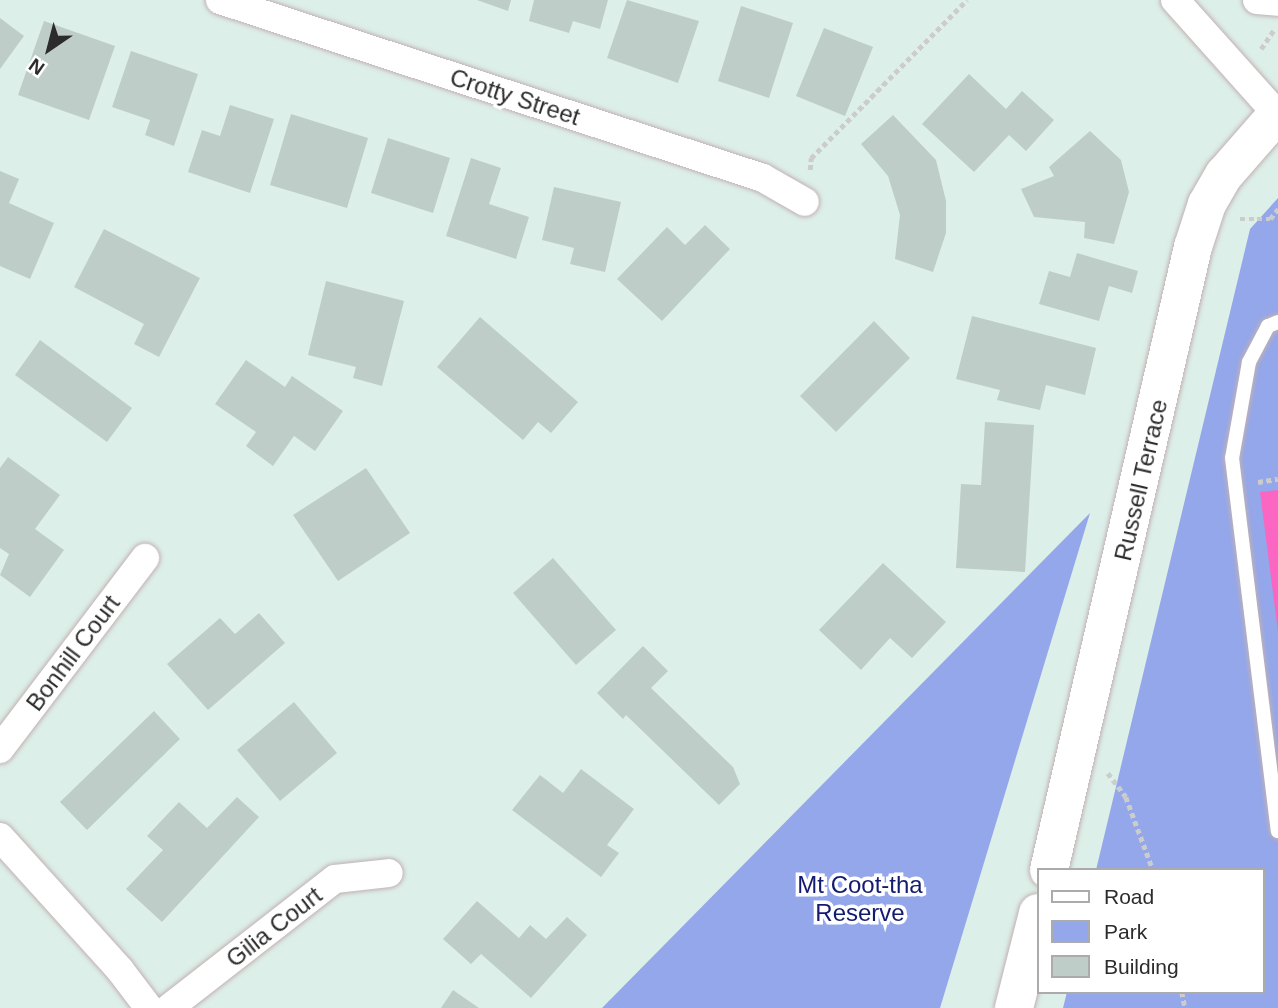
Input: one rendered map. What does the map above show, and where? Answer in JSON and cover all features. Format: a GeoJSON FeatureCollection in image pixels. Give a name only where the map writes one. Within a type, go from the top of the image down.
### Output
{"type":"FeatureCollection","features":[{"type":"Feature","properties":{"kind":"main road","name":"Russell Terrace"},"geometry":{"type":"LineString","coordinates":[[1050,868],[1084,731],[1193,247],[1207,204],[1224,175],[1278,113]]}},
{"type":"Feature","properties":{"kind":"main road"},"geometry":{"type":"LineString","coordinates":[[1014,1008],[1036,922]]}},
{"type":"Feature","properties":{"kind":"street","name":"Crotty Street"},"geometry":{"type":"LineString","coordinates":[[220,0],[763,178],[805,202]]}},
{"type":"Feature","properties":{"kind":"street"},"geometry":{"type":"LineString","coordinates":[[1175,0],[1278,113]]}},
{"type":"Feature","properties":{"kind":"street"},"geometry":{"type":"LineString","coordinates":[[1257,0],[1278,2]]}},
{"type":"Feature","properties":{"kind":"street","name":"Bonhill Court"},"geometry":{"type":"LineString","coordinates":[[0,749],[145,558]]}},
{"type":"Feature","properties":{"kind":"street"},"geometry":{"type":"LineString","coordinates":[[0,837],[104,951],[149,1008]]}},
{"type":"Feature","properties":{"kind":"street","name":"Gilia Court"},"geometry":{"type":"LineString","coordinates":[[169,1008],[335,879],[389,873]]}},
{"type":"Feature","properties":{"kind":"lane"},"geometry":{"type":"LineString","coordinates":[[1278,322],[1268,326],[1249,362],[1232,458],[1278,831]]}},
{"type":"Feature","properties":{"kind":"path"},"geometry":{"type":"LineString","coordinates":[[805,202],[811,158],[967,0]]}},
{"type":"Feature","properties":{"kind":"path"},"geometry":{"type":"LineString","coordinates":[[1256,56],[1278,24]]}},
{"type":"Feature","properties":{"kind":"path"},"geometry":{"type":"LineString","coordinates":[[1236,219],[1270,219],[1278,209]]}},
{"type":"Feature","properties":{"kind":"path"},"geometry":{"type":"LineString","coordinates":[[1084,731],[1101,765],[1126,797],[1152,868]]}},
{"type":"Feature","properties":{"kind":"green space"},"geometry":{"type":"Polygon","coordinates":[[[1278,198],[1278,1008],[1063,1008],[1066,994],[1264,994],[1264,868],[1096,868],[1250,229],[1278,198]]]}},
{"type":"Feature","properties":{"kind":"green space","name":"Mt Coot-tha Reserve"},"geometry":{"type":"Polygon","coordinates":[[[1090,513],[940,1008],[602,1008],[1090,513]]]}},
{"type":"Feature","properties":{"kind":"shaded area"},"geometry":{"type":"Polygon","coordinates":[[[1278,490],[1278,632],[1260,492],[1278,490]]]}},
{"type":"Feature","properties":{"kind":"building"},"geometry":{"type":"Polygon","coordinates":[[[477,0],[511,0],[508,11],[477,0]]]}},
{"type":"Feature","properties":{"kind":"building"},"geometry":{"type":"Polygon","coordinates":[[[534,0],[608,0],[600,29],[573,21],[569,33],[529,21],[534,0]]]}},
{"type":"Feature","properties":{"kind":"building"},"geometry":{"type":"Polygon","coordinates":[[[627,0],[699,21],[678,83],[607,58],[627,0]]]}},
{"type":"Feature","properties":{"kind":"building"},"geometry":{"type":"Polygon","coordinates":[[[741,6],[793,23],[769,98],[718,81],[741,6]]]}},
{"type":"Feature","properties":{"kind":"building"},"geometry":{"type":"Polygon","coordinates":[[[0,18],[24,36],[0,69],[0,18]]]}},
{"type":"Feature","properties":{"kind":"building"},"geometry":{"type":"Polygon","coordinates":[[[44,21],[115,46],[89,120],[18,95],[44,21]]]}},
{"type":"Feature","properties":{"kind":"building"},"geometry":{"type":"Polygon","coordinates":[[[824,28],[873,47],[845,116],[796,96],[824,28]]]}},
{"type":"Feature","properties":{"kind":"building"},"geometry":{"type":"Polygon","coordinates":[[[131,51],[198,74],[174,146],[145,135],[150,120],[112,107],[131,51]]]}},
{"type":"Feature","properties":{"kind":"building"},"geometry":{"type":"Polygon","coordinates":[[[969,74],[1006,109],[1022,91],[1054,120],[1026,151],[1009,135],[974,172],[922,124],[969,74]]]}},
{"type":"Feature","properties":{"kind":"building"},"geometry":{"type":"Polygon","coordinates":[[[230,105],[274,119],[250,193],[188,172],[202,130],[220,136],[230,105]]]}},
{"type":"Feature","properties":{"kind":"building"},"geometry":{"type":"Polygon","coordinates":[[[291,114],[368,138],[347,208],[270,185],[291,114]]]}},
{"type":"Feature","properties":{"kind":"building"},"geometry":{"type":"Polygon","coordinates":[[[893,115],[936,160],[946,201],[946,233],[933,272],[895,259],[900,215],[888,176],[861,144],[893,115]]]}},
{"type":"Feature","properties":{"kind":"building"},"geometry":{"type":"Polygon","coordinates":[[[1090,131],[1121,160],[1129,192],[1114,244],[1084,238],[1085,222],[1034,217],[1021,189],[1054,176],[1049,167],[1090,131]]]}},
{"type":"Feature","properties":{"kind":"building"},"geometry":{"type":"Polygon","coordinates":[[[388,138],[450,158],[433,213],[371,193],[388,138]]]}},
{"type":"Feature","properties":{"kind":"building"},"geometry":{"type":"Polygon","coordinates":[[[471,158],[501,168],[489,204],[529,217],[516,259],[446,236],[471,158]]]}},
{"type":"Feature","properties":{"kind":"building"},"geometry":{"type":"Polygon","coordinates":[[[0,171],[19,179],[9,203],[54,223],[30,279],[0,266],[0,171]]]}},
{"type":"Feature","properties":{"kind":"building"},"geometry":{"type":"Polygon","coordinates":[[[554,187],[621,202],[605,272],[570,264],[574,248],[542,240],[554,187]]]}},
{"type":"Feature","properties":{"kind":"building"},"geometry":{"type":"Polygon","coordinates":[[[705,225],[730,249],[662,321],[617,279],[667,227],[685,245],[705,225]]]}},
{"type":"Feature","properties":{"kind":"building"},"geometry":{"type":"Polygon","coordinates":[[[104,229],[200,278],[159,357],[134,344],[144,324],[74,287],[104,229]]]}},
{"type":"Feature","properties":{"kind":"building"},"geometry":{"type":"Polygon","coordinates":[[[1077,253],[1138,271],[1132,293],[1109,286],[1099,321],[1039,304],[1049,271],[1070,277],[1077,253]]]}},
{"type":"Feature","properties":{"kind":"building"},"geometry":{"type":"Polygon","coordinates":[[[326,281],[404,301],[382,386],[353,378],[356,367],[308,355],[326,281]]]}},
{"type":"Feature","properties":{"kind":"building"},"geometry":{"type":"Polygon","coordinates":[[[972,316],[1096,348],[1085,395],[1046,385],[1040,410],[997,400],[1000,390],[956,379],[972,316]]]}},
{"type":"Feature","properties":{"kind":"building"},"geometry":{"type":"Polygon","coordinates":[[[480,317],[578,402],[551,433],[538,422],[523,440],[437,367],[480,317]]]}},
{"type":"Feature","properties":{"kind":"building"},"geometry":{"type":"Polygon","coordinates":[[[874,321],[910,358],[836,432],[800,396],[874,321]]]}},
{"type":"Feature","properties":{"kind":"building"},"geometry":{"type":"Polygon","coordinates":[[[40,340],[132,408],[107,442],[15,375],[40,340]]]}},
{"type":"Feature","properties":{"kind":"building"},"geometry":{"type":"Polygon","coordinates":[[[246,360],[285,387],[292,376],[343,411],[315,451],[294,436],[273,466],[246,446],[256,432],[215,404],[246,360]]]}},
{"type":"Feature","properties":{"kind":"building"},"geometry":{"type":"Polygon","coordinates":[[[985,422],[1034,425],[1025,572],[956,568],[961,484],[981,485],[985,422]]]}},
{"type":"Feature","properties":{"kind":"building"},"geometry":{"type":"Polygon","coordinates":[[[8,457],[60,495],[35,529],[64,550],[30,597],[0,575],[9,554],[0,548],[0,468],[8,457]]]}},
{"type":"Feature","properties":{"kind":"building"},"geometry":{"type":"Polygon","coordinates":[[[366,468],[410,533],[338,581],[293,515],[366,468]]]}},
{"type":"Feature","properties":{"kind":"building"},"geometry":{"type":"Polygon","coordinates":[[[553,558],[616,630],[576,665],[513,593],[553,558]]]}},
{"type":"Feature","properties":{"kind":"building"},"geometry":{"type":"Polygon","coordinates":[[[883,563],[946,622],[912,658],[890,638],[861,670],[819,630],[883,563]]]}},
{"type":"Feature","properties":{"kind":"building"},"geometry":{"type":"Polygon","coordinates":[[[259,613],[285,643],[208,710],[167,664],[220,618],[235,634],[259,613]]]}},
{"type":"Feature","properties":{"kind":"building"},"geometry":{"type":"Polygon","coordinates":[[[643,646],[668,671],[651,688],[733,767],[740,784],[719,805],[626,715],[623,719],[597,693],[643,646]]]}},
{"type":"Feature","properties":{"kind":"building"},"geometry":{"type":"Polygon","coordinates":[[[294,702],[337,753],[280,801],[237,750],[294,702]]]}},
{"type":"Feature","properties":{"kind":"building"},"geometry":{"type":"Polygon","coordinates":[[[154,711],[180,739],[87,830],[60,802],[154,711]]]}},
{"type":"Feature","properties":{"kind":"building"},"geometry":{"type":"Polygon","coordinates":[[[581,769],[634,809],[607,845],[619,853],[601,877],[512,810],[540,775],[563,793],[581,769]]]}},
{"type":"Feature","properties":{"kind":"building"},"geometry":{"type":"Polygon","coordinates":[[[237,797],[259,817],[162,922],[126,889],[163,850],[147,836],[179,802],[207,828],[237,797]]]}},
{"type":"Feature","properties":{"kind":"building"},"geometry":{"type":"Polygon","coordinates":[[[477,901],[519,938],[530,925],[546,939],[567,917],[587,935],[531,998],[481,954],[471,964],[443,939],[477,901]]]}},
{"type":"Feature","properties":{"kind":"building"},"geometry":{"type":"Polygon","coordinates":[[[453,990],[479,1008],[441,1008],[453,990]]]}}]}
